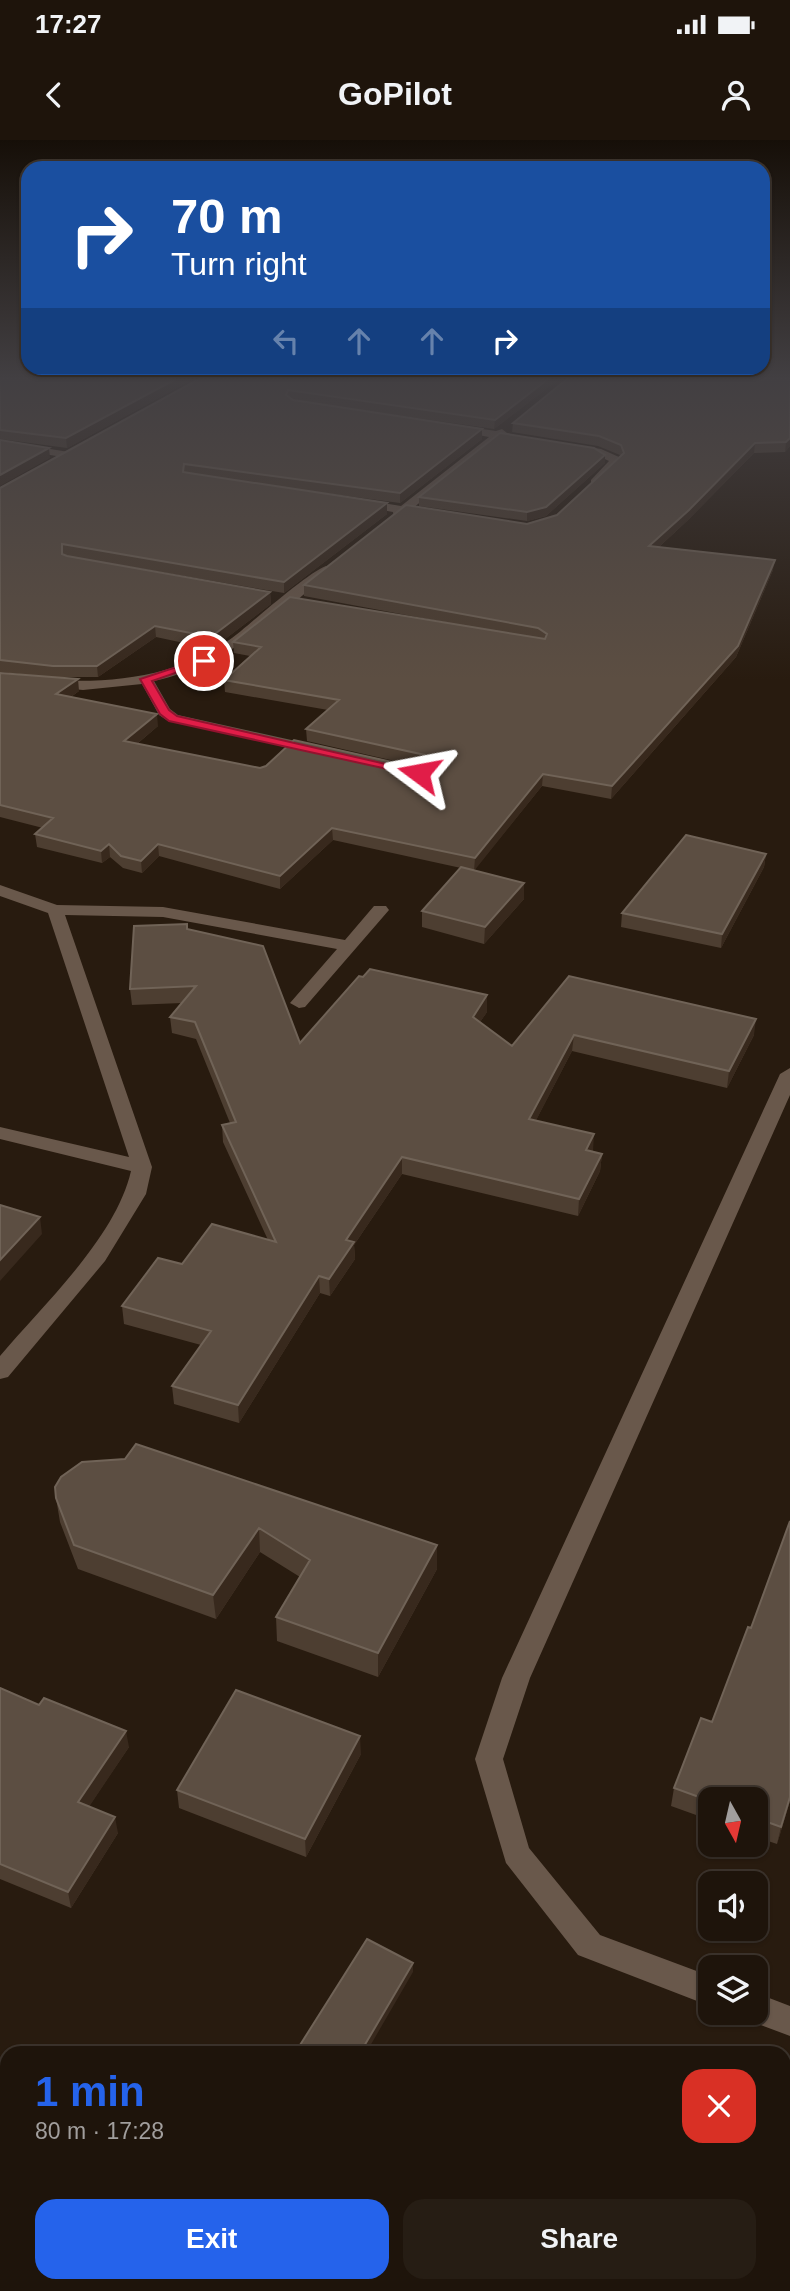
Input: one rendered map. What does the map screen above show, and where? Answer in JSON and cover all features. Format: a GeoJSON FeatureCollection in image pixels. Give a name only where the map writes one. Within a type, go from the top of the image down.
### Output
{"type":"FeatureCollection","features":[{"type":"Feature","properties":{"kind":"street"},"geometry":{"type":"LineString","coordinates":[[382,526],[442,479]]}},
{"type":"Feature","properties":{"kind":"street"},"geometry":{"type":"LineString","coordinates":[[587,489],[598,479]]}},
{"type":"Feature","properties":{"kind":"street"},"geometry":{"type":"LineString","coordinates":[[349,502],[443,516]]}},
{"type":"Feature","properties":{"kind":"street"},"geometry":{"type":"LineString","coordinates":[[0,678],[69,685],[146,679],[204,661],[222,652],[341,559]]}},
{"type":"Feature","properties":{"kind":"street"},"geometry":{"type":"LineString","coordinates":[[146,679],[164,712],[173,718],[337,754]]}},
{"type":"Feature","properties":{"kind":"street"},"geometry":{"type":"LineString","coordinates":[[0,890],[55,910],[163,912],[349,946]]}},
{"type":"Feature","properties":{"kind":"street"},"geometry":{"type":"LineString","coordinates":[[299,1003],[380,909]]}},
{"type":"Feature","properties":{"kind":"street"},"geometry":{"type":"LineString","coordinates":[[0,1371],[97,1256],[116,1229],[136,1194],[142,1167],[55,910]]}},
{"type":"Feature","properties":{"kind":"street"},"geometry":{"type":"LineString","coordinates":[[698,1986],[589,1945],[516,1854],[489,1759],[516,1678],[790,1074]]}},
{"type":"Feature","properties":{"kind":"street"},"geometry":{"type":"LineString","coordinates":[[0,1133],[142,1167]]}},
{"type":"Feature","properties":{"kind":"street"},"geometry":{"type":"LineString","coordinates":[[768,2013],[790,2021]]}},
{"type":"Feature","properties":{"kind":"building"},"geometry":{"type":"Polygon","coordinates":[[[16,479],[232,479],[387,503],[284,582],[62,544],[62,554],[67,556],[270,592],[211,637],[155,626],[97,666],[53,666],[0,660],[0,488],[16,479]]]}},
{"type":"Feature","properties":{"kind":"building"},"geometry":{"type":"Polygon","coordinates":[[[299,479],[417,479],[400,493],[299,479]]]}},
{"type":"Feature","properties":{"kind":"building"},"geometry":{"type":"Polygon","coordinates":[[[441,479],[577,479],[546,507],[527,512],[419,497],[441,479]]]}},
{"type":"Feature","properties":{"kind":"building"},"geometry":{"type":"Polygon","coordinates":[[[595,479],[719,479],[649,546],[775,560],[738,646],[612,786],[543,774],[475,858],[332,828],[280,876],[158,844],[141,861],[121,856],[109,844],[101,851],[35,834],[53,818],[0,805],[0,673],[78,679],[56,694],[157,714],[124,741],[260,768],[266,766],[294,740],[419,768],[430,761],[425,755],[306,729],[339,700],[224,680],[261,647],[233,642],[290,597],[545,639],[547,634],[538,628],[304,585],[406,505],[527,524],[557,515],[595,479]]]}},
{"type":"Feature","properties":{"kind":"building"},"geometry":{"type":"Polygon","coordinates":[[[686,835],[766,854],[722,934],[622,913],[686,835]]]}},
{"type":"Feature","properties":{"kind":"building"},"geometry":{"type":"Polygon","coordinates":[[[461,867],[524,883],[485,927],[422,911],[461,867]]]}},
{"type":"Feature","properties":{"kind":"building"},"geometry":{"type":"Polygon","coordinates":[[[187,924],[187,929],[263,946],[300,1043],[359,976],[363,977],[370,969],[487,995],[473,1017],[512,1046],[569,976],[756,1019],[729,1071],[574,1035],[529,1119],[594,1134],[586,1150],[602,1154],[579,1199],[402,1157],[346,1240],[354,1242],[329,1279],[319,1276],[238,1405],[172,1386],[211,1331],[122,1306],[158,1258],[182,1264],[212,1224],[276,1242],[222,1125],[236,1122],[195,1022],[170,1017],[196,986],[130,989],[134,926],[187,924]]]}},
{"type":"Feature","properties":{"kind":"building"},"geometry":{"type":"Polygon","coordinates":[[[0,1205],[40,1217],[0,1260],[0,1205]]]}},
{"type":"Feature","properties":{"kind":"building"},"geometry":{"type":"Polygon","coordinates":[[[136,1444],[437,1545],[378,1653],[276,1617],[310,1560],[259,1528],[213,1595],[74,1545],[56,1498],[55,1487],[61,1477],[82,1462],[125,1459],[136,1444]]]}},
{"type":"Feature","properties":{"kind":"building"},"geometry":{"type":"Polygon","coordinates":[[[790,1521],[790,1797],[781,1827],[768,1822],[768,1787],[698,1787],[698,1797],[674,1788],[701,1718],[712,1722],[748,1627],[751,1628],[790,1521]]]}},
{"type":"Feature","properties":{"kind":"building"},"geometry":{"type":"Polygon","coordinates":[[[0,1688],[39,1705],[44,1698],[126,1731],[78,1802],[115,1817],[68,1892],[0,1864],[0,1688]]]}},
{"type":"Feature","properties":{"kind":"building"},"geometry":{"type":"Polygon","coordinates":[[[236,1690],[360,1736],[305,1839],[177,1790],[236,1690]]]}},
{"type":"Feature","properties":{"kind":"building"},"geometry":{"type":"Polygon","coordinates":[[[367,1939],[413,1963],[364,2046],[299,2046],[367,1939]]]}},
{"type":"Feature","properties":{"kind":"route"},"geometry":{"type":"LineString","coordinates":[[204,661],[146,679],[159,705],[173,718],[419,773]]}}]}
